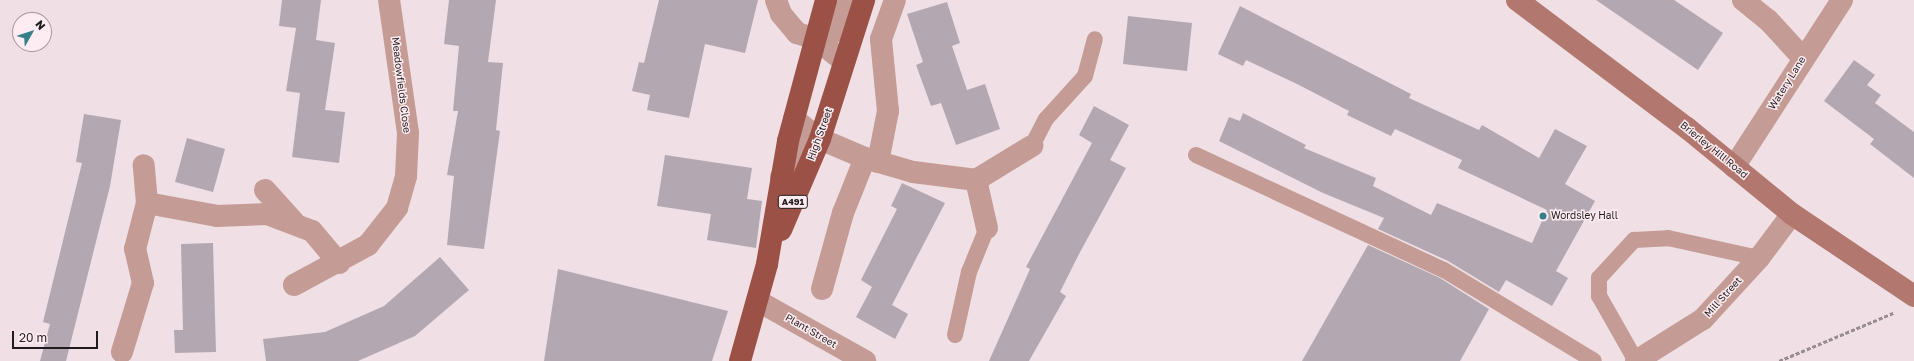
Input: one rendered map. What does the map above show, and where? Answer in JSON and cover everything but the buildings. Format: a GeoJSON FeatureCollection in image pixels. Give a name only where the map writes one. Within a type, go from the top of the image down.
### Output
{"type":"FeatureCollection","features":[{"type":"Feature","properties":{"kind":"highway","name":"High Street"},"geometry":{"type":"LineString","coordinates":[[740,361],[758,301],[767,264],[794,119],[826,0]]}},
{"type":"Feature","properties":{"kind":"highway","name":"High Street"},"geometry":{"type":"LineString","coordinates":[[767,264],[820,139],[864,0]]}},
{"type":"Feature","properties":{"kind":"main road","name":"Brierley Hill Road"},"geometry":{"type":"LineString","coordinates":[[1517,0],[1734,167],[1907,303]]}},
{"type":"Feature","properties":{"kind":"street","name":"Meadowfields Close"},"geometry":{"type":"LineString","coordinates":[[294,285],[339,263],[368,245],[383,230],[398,208],[406,176],[408,133],[389,0]]}},
{"type":"Feature","properties":{"kind":"street"},"geometry":{"type":"LineString","coordinates":[[776,0],[781,14],[797,33],[816,39],[844,62]]}},
{"type":"Feature","properties":{"kind":"street"},"geometry":{"type":"LineString","coordinates":[[816,39],[836,31],[847,0]]}},
{"type":"Feature","properties":{"kind":"street"},"geometry":{"type":"LineString","coordinates":[[822,289],[843,213],[872,160],[888,111],[881,39],[895,0]]}},
{"type":"Feature","properties":{"kind":"street"},"geometry":{"type":"LineString","coordinates":[[1743,0],[1768,20],[1802,57]]}},
{"type":"Feature","properties":{"kind":"street","name":"Watery Lane"},"geometry":{"type":"LineString","coordinates":[[1734,167],[1802,57],[1842,0]]}},
{"type":"Feature","properties":{"kind":"street"},"geometry":{"type":"LineString","coordinates":[[794,119],[820,139],[872,160],[913,172],[976,180],[1032,146]]}},
{"type":"Feature","properties":{"kind":"street"},"geometry":{"type":"LineString","coordinates":[[782,177],[797,164],[804,142],[820,139]]}},
{"type":"Feature","properties":{"kind":"street"},"geometry":{"type":"LineString","coordinates":[[122,352],[143,283],[135,249],[147,202],[144,165]]}},
{"type":"Feature","properties":{"kind":"street"},"geometry":{"type":"LineString","coordinates":[[976,180],[987,228]]}},
{"type":"Feature","properties":{"kind":"street"},"geometry":{"type":"LineString","coordinates":[[265,190],[298,226]]}},
{"type":"Feature","properties":{"kind":"street"},"geometry":{"type":"LineString","coordinates":[[147,202],[217,216],[267,214],[312,231],[339,263]]}},
{"type":"Feature","properties":{"kind":"street","name":"Mill Street"},"geometry":{"type":"LineString","coordinates":[[1636,361],[1703,320],[1759,258],[1792,214]]}},
{"type":"Feature","properties":{"kind":"street","name":"Plant Street"},"geometry":{"type":"LineString","coordinates":[[758,301],[852,358]]}},
{"type":"Feature","properties":{"kind":"lane"},"geometry":{"type":"LineString","coordinates":[[1032,146],[1046,119],[1084,76],[1095,39]]}},
{"type":"Feature","properties":{"kind":"lane"},"geometry":{"type":"LineString","coordinates":[[1196,155],[1444,270],[1594,361]]}},
{"type":"Feature","properties":{"kind":"lane"},"geometry":{"type":"LineString","coordinates":[[955,335],[969,272],[987,228]]}},
{"type":"Feature","properties":{"kind":"lane"},"geometry":{"type":"LineString","coordinates":[[1636,361],[1599,296],[1599,278],[1634,240],[1668,238],[1759,258]]}},
{"type":"Feature","properties":{"kind":"path"},"geometry":{"type":"LineString","coordinates":[[1779,361],[1907,303]]}},
{"type":"Feature","properties":{"kind":"place","name":"Wordsley Hall"},"geometry":{"type":"Point","coordinates":[1543,216]}}]}
